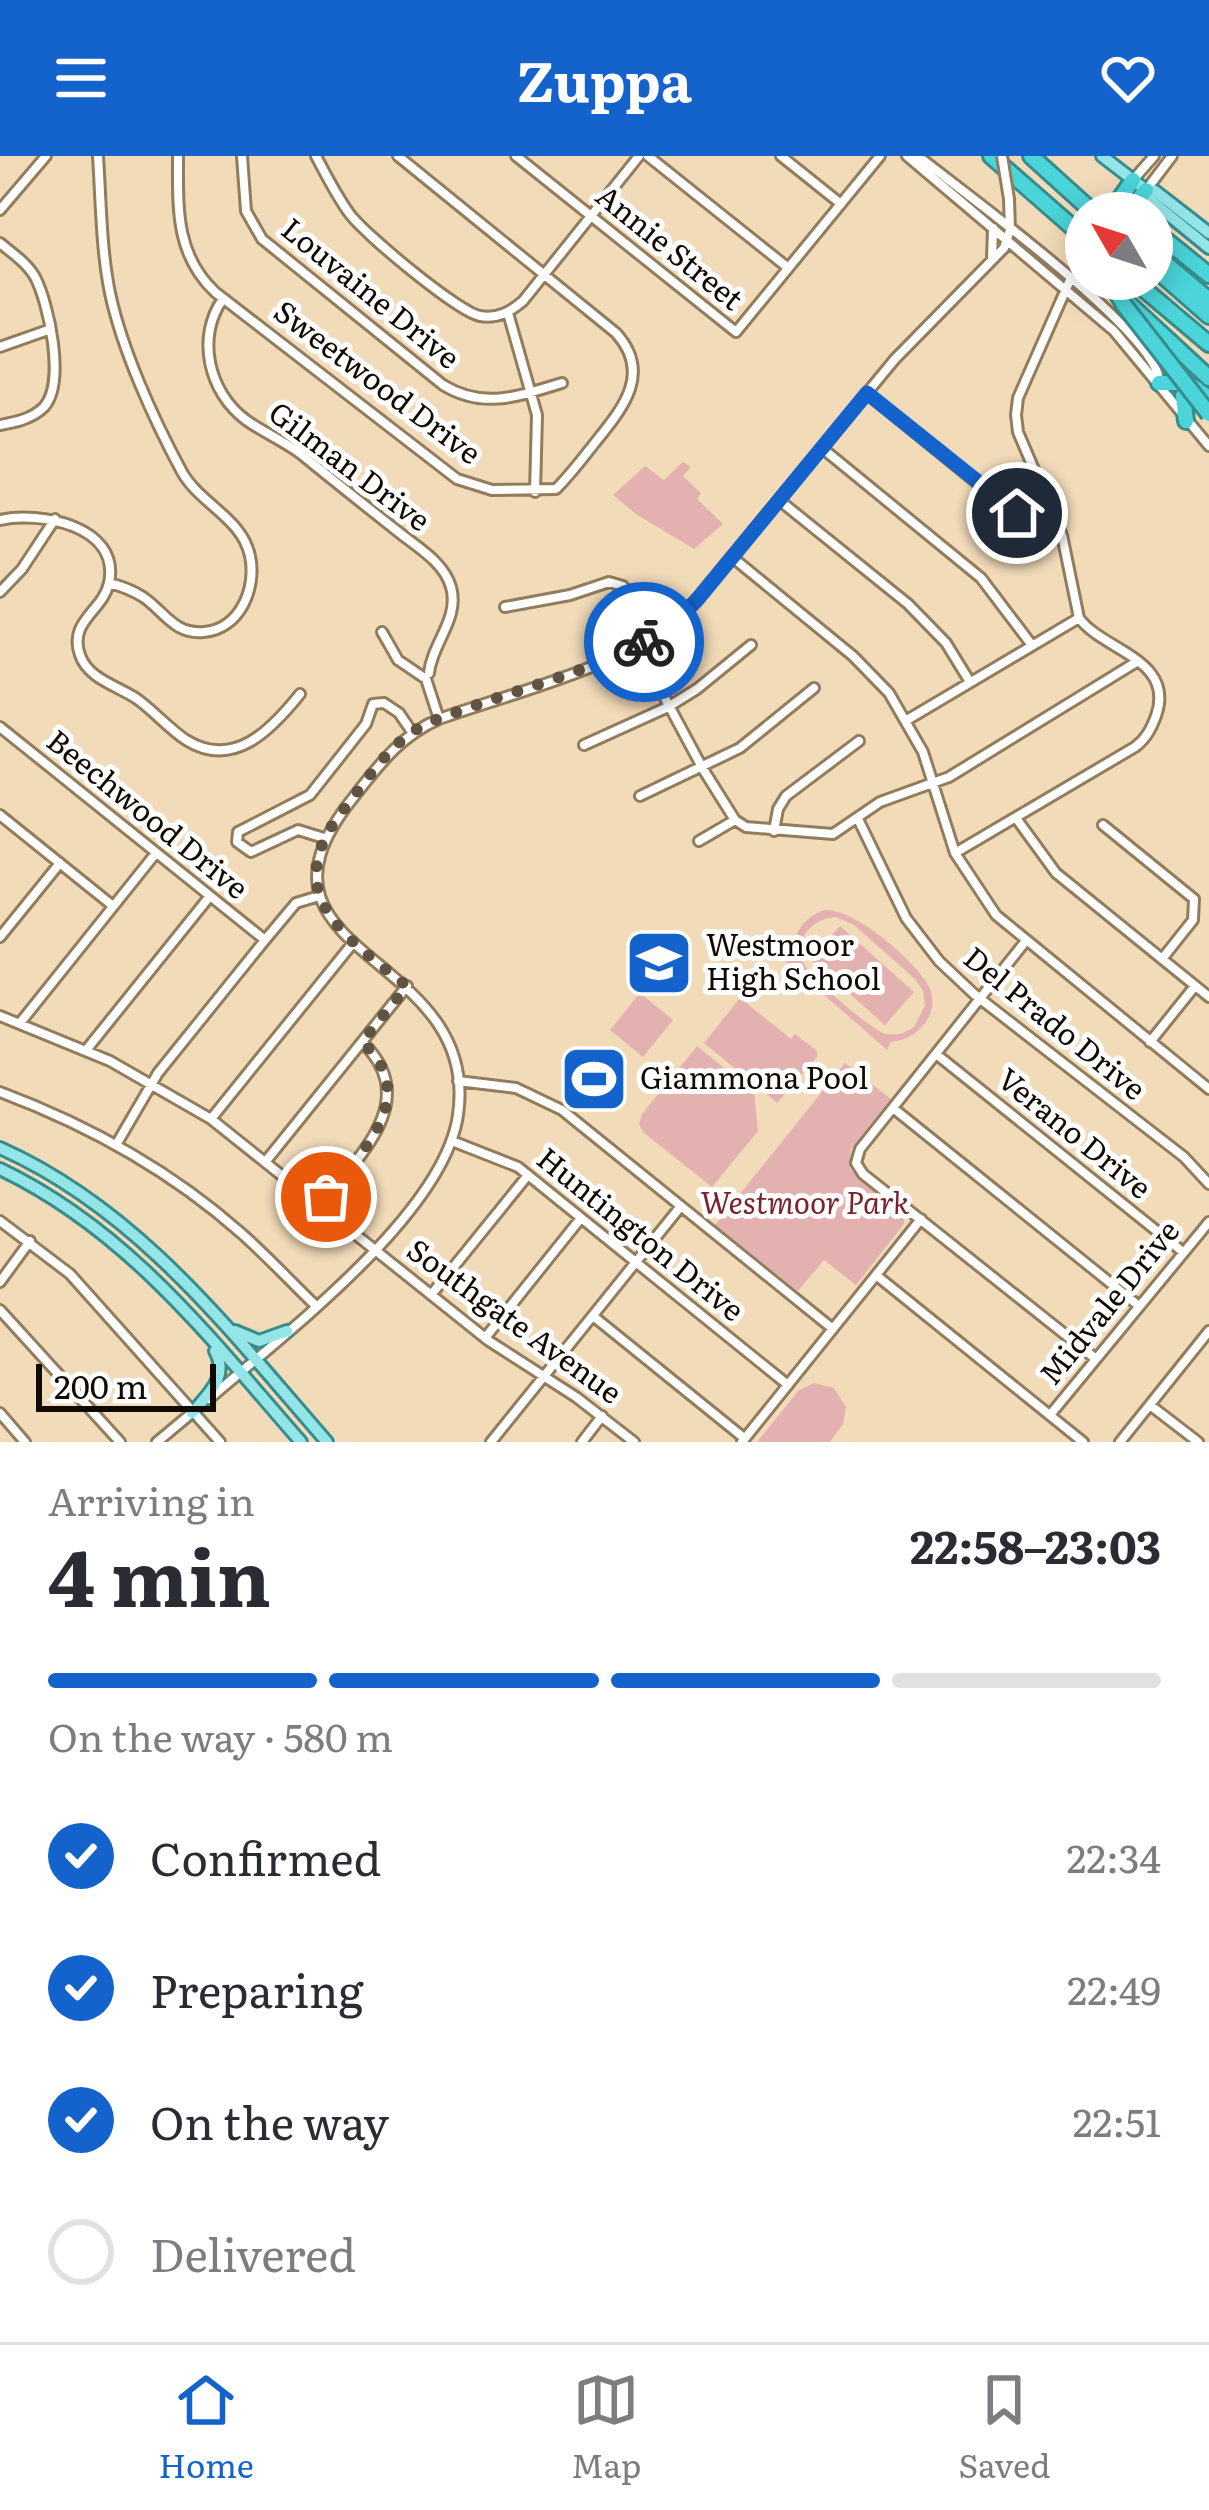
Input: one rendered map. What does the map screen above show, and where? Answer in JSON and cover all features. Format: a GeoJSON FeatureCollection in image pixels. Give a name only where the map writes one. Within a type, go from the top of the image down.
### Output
{"type":"FeatureCollection","features":[{"type":"Feature","properties":{"kind":"highway"},"geometry":{"type":"LineString","coordinates":[[991,156],[1065,221]]}},
{"type":"Feature","properties":{"kind":"highway"},"geometry":{"type":"LineString","coordinates":[[1031,156],[1072,192]]}},
{"type":"Feature","properties":{"kind":"highway"},"geometry":{"type":"LineString","coordinates":[[1130,192],[1139,185]]}},
{"type":"Feature","properties":{"kind":"highway"},"geometry":{"type":"LineString","coordinates":[[1138,192],[1139,185]]}},
{"type":"Feature","properties":{"kind":"highway"},"geometry":{"type":"LineString","coordinates":[[1173,246],[1209,275]]}},
{"type":"Feature","properties":{"kind":"highway"},"geometry":{"type":"LineString","coordinates":[[1173,270],[1209,300]]}},
{"type":"Feature","properties":{"kind":"highway"},"geometry":{"type":"LineString","coordinates":[[1173,284],[1209,316]]}},
{"type":"Feature","properties":{"kind":"highway"},"geometry":{"type":"LineString","coordinates":[[1120,300],[1209,414]]}},
{"type":"Feature","properties":{"kind":"highway"},"geometry":{"type":"LineString","coordinates":[[1127,300],[1207,389]]}},
{"type":"Feature","properties":{"kind":"highway"},"geometry":{"type":"LineString","coordinates":[[1157,300],[1209,344]]}},
{"type":"Feature","properties":{"kind":"highway"},"geometry":{"type":"LineString","coordinates":[[1159,383],[1207,389]]}},
{"type":"Feature","properties":{"kind":"highway"},"geometry":{"type":"LineString","coordinates":[[1186,421],[1184,394],[1192,388],[1207,389]]}},
{"type":"Feature","properties":{"kind":"main road"},"geometry":{"type":"LineString","coordinates":[[1102,156],[1209,233]]}},
{"type":"Feature","properties":{"kind":"main road"},"geometry":{"type":"LineString","coordinates":[[1139,185],[1148,200],[1209,248]]}},
{"type":"Feature","properties":{"kind":"main road"},"geometry":{"type":"LineString","coordinates":[[0,1148],[66,1183],[122,1221],[171,1266],[326,1442]]}},
{"type":"Feature","properties":{"kind":"main road"},"geometry":{"type":"LineString","coordinates":[[0,1169],[60,1202],[115,1241],[197,1323],[301,1442]]}},
{"type":"Feature","properties":{"kind":"main road"},"geometry":{"type":"LineString","coordinates":[[216,1316],[253,1341],[287,1330]]}},
{"type":"Feature","properties":{"kind":"main road"},"geometry":{"type":"LineString","coordinates":[[193,1413],[217,1383],[221,1367],[197,1323]]}},
{"type":"Feature","properties":{"kind":"street"},"geometry":{"type":"LineString","coordinates":[[0,210],[46,156]]}},
{"type":"Feature","properties":{"kind":"street"},"geometry":{"type":"LineString","coordinates":[[98,156],[107,274],[119,327],[184,475],[239,531],[252,570],[240,610],[225,626],[208,632],[182,629],[143,597],[109,583]]}},
{"type":"Feature","properties":{"kind":"street","name":"Sweetwood Drive"},"geometry":{"type":"LineString","coordinates":[[178,156],[178,212],[185,248],[202,278],[223,298],[457,479],[492,490],[535,492]]}},
{"type":"Feature","properties":{"kind":"street","name":"Louvaine Drive"},"geometry":{"type":"LineString","coordinates":[[242,156],[246,211],[255,231],[451,390],[490,400],[562,383]]}},
{"type":"Feature","properties":{"kind":"street"},"geometry":{"type":"LineString","coordinates":[[316,156],[364,230],[467,311],[486,317],[508,313],[544,275],[638,156]]}},
{"type":"Feature","properties":{"kind":"street"},"geometry":{"type":"LineString","coordinates":[[398,156],[621,339],[630,352],[634,375],[622,408],[551,491],[535,492],[537,415],[508,313]]}},
{"type":"Feature","properties":{"kind":"street","name":"Annie Street"},"geometry":{"type":"LineString","coordinates":[[516,156],[736,332],[788,267]]}},
{"type":"Feature","properties":{"kind":"street"},"geometry":{"type":"LineString","coordinates":[[648,156],[788,267],[880,156]]}},
{"type":"Feature","properties":{"kind":"street"},"geometry":{"type":"LineString","coordinates":[[781,156],[841,204]]}},
{"type":"Feature","properties":{"kind":"street"},"geometry":{"type":"LineString","coordinates":[[907,156],[1065,282]]}},
{"type":"Feature","properties":{"kind":"street"},"geometry":{"type":"LineString","coordinates":[[918,156],[985,210],[1008,236]]}},
{"type":"Feature","properties":{"kind":"street"},"geometry":{"type":"LineString","coordinates":[[158,1442],[375,1250],[435,1174],[452,1141],[458,1081],[442,1028],[407,986],[332,922],[319,896],[316,868],[324,838],[385,758],[412,732],[637,646],[686,612],[867,393],[992,262],[1008,236],[1002,156]]}},
{"type":"Feature","properties":{"kind":"street"},"geometry":{"type":"LineString","coordinates":[[1139,185],[1154,156]]}},
{"type":"Feature","properties":{"kind":"street"},"geometry":{"type":"LineString","coordinates":[[1139,185],[1172,156]]}},
{"type":"Feature","properties":{"kind":"street"},"geometry":{"type":"LineString","coordinates":[[985,210],[997,212],[1008,206]]}},
{"type":"Feature","properties":{"kind":"street"},"geometry":{"type":"LineString","coordinates":[[992,226],[992,262]]}},
{"type":"Feature","properties":{"kind":"street"},"geometry":{"type":"LineString","coordinates":[[0,244],[34,277],[56,366],[52,396],[34,415],[0,425]]}},
{"type":"Feature","properties":{"kind":"street"},"geometry":{"type":"LineString","coordinates":[[955,854],[1146,738],[1158,711],[1160,694],[1154,678],[1079,618],[1062,535],[1018,432],[1018,398],[1065,289]]}},
{"type":"Feature","properties":{"kind":"street","name":"Gilman Drive"},"geometry":{"type":"LineString","coordinates":[[223,298],[212,316],[206,344],[232,406],[297,451],[431,558],[448,580],[452,615],[427,676]]}},
{"type":"Feature","properties":{"kind":"street"},"geometry":{"type":"LineString","coordinates":[[1083,300],[1125,342],[1209,446]]}},
{"type":"Feature","properties":{"kind":"street"},"geometry":{"type":"LineString","coordinates":[[0,347],[48,330]]}},
{"type":"Feature","properties":{"kind":"street"},"geometry":{"type":"LineString","coordinates":[[867,393],[1009,509],[1025,514],[1050,504]]}},
{"type":"Feature","properties":{"kind":"street"},"geometry":{"type":"LineString","coordinates":[[822,448],[981,578],[1031,644]]}},
{"type":"Feature","properties":{"kind":"street"},"geometry":{"type":"LineString","coordinates":[[779,500],[908,604],[946,643],[970,682]]}},
{"type":"Feature","properties":{"kind":"street"},"geometry":{"type":"LineString","coordinates":[[0,592],[22,569],[55,519]]}},
{"type":"Feature","properties":{"kind":"street"},"geometry":{"type":"LineString","coordinates":[[0,520],[55,519],[100,547],[107,560],[109,583],[80,627],[80,658],[93,674],[137,699],[186,740],[222,750],[250,744],[277,723],[300,694]]}},
{"type":"Feature","properties":{"kind":"street"},"geometry":{"type":"LineString","coordinates":[[732,557],[866,668],[907,720],[934,784],[955,854],[985,902],[1025,942],[1209,1089]]}},
{"type":"Feature","properties":{"kind":"street"},"geometry":{"type":"LineString","coordinates":[[505,607],[614,582],[628,594],[630,630],[637,646],[735,820],[746,827],[774,831],[833,834],[890,797],[934,784],[1138,661]]}},
{"type":"Feature","properties":{"kind":"street"},"geometry":{"type":"LineString","coordinates":[[907,720],[1079,618]]}},
{"type":"Feature","properties":{"kind":"street"},"geometry":{"type":"LineString","coordinates":[[382,632],[398,660],[427,676],[439,718]]}},
{"type":"Feature","properties":{"kind":"street"},"geometry":{"type":"LineString","coordinates":[[584,745],[668,706],[751,645]]}},
{"type":"Feature","properties":{"kind":"street"},"geometry":{"type":"LineString","coordinates":[[640,796],[740,748],[814,688]]}},
{"type":"Feature","properties":{"kind":"street"},"geometry":{"type":"LineString","coordinates":[[324,838],[298,830],[250,853],[237,842],[238,832],[310,795],[366,724],[374,704],[384,703],[399,713],[412,732]]}},
{"type":"Feature","properties":{"kind":"street","name":"Beechwood Drive"},"geometry":{"type":"LineString","coordinates":[[0,727],[265,940]]}},
{"type":"Feature","properties":{"kind":"street"},"geometry":{"type":"LineString","coordinates":[[774,831],[778,809],[787,796],[859,741]]}},
{"type":"Feature","properties":{"kind":"street"},"geometry":{"type":"LineString","coordinates":[[1016,818],[1056,874],[1209,997]]}},
{"type":"Feature","properties":{"kind":"street","name":"Del Prado Drive"},"geometry":{"type":"LineString","coordinates":[[858,819],[906,918],[939,961],[980,999],[1184,1157],[1209,1184]]}},
{"type":"Feature","properties":{"kind":"street"},"geometry":{"type":"LineString","coordinates":[[699,841],[735,820]]}},
{"type":"Feature","properties":{"kind":"street"},"geometry":{"type":"LineString","coordinates":[[2,821],[113,906]]}},
{"type":"Feature","properties":{"kind":"street"},"geometry":{"type":"LineString","coordinates":[[1103,825],[1194,899],[1193,920],[1162,959]]}},
{"type":"Feature","properties":{"kind":"street"},"geometry":{"type":"LineString","coordinates":[[20,1023],[157,853]]}},
{"type":"Feature","properties":{"kind":"street"},"geometry":{"type":"LineString","coordinates":[[0,937],[60,863]]}},
{"type":"Feature","properties":{"kind":"street"},"geometry":{"type":"LineString","coordinates":[[86,1050],[210,896]]}},
{"type":"Feature","properties":{"kind":"street"},"geometry":{"type":"LineString","coordinates":[[116,1145],[152,1082],[265,940],[296,903],[319,896]]}},
{"type":"Feature","properties":{"kind":"street"},"geometry":{"type":"LineString","coordinates":[[1025,942],[860,1149],[856,1162],[863,1174],[1096,1359]]}},
{"type":"Feature","properties":{"kind":"street"},"geometry":{"type":"LineString","coordinates":[[211,1119],[353,943]]}},
{"type":"Feature","properties":{"kind":"street"},"geometry":{"type":"LineString","coordinates":[[266,1161],[407,986]]}},
{"type":"Feature","properties":{"kind":"street"},"geometry":{"type":"LineString","coordinates":[[1150,1042],[1195,986]]}},
{"type":"Feature","properties":{"kind":"street","name":"Southgate Avenue"},"geometry":{"type":"LineString","coordinates":[[0,1016],[152,1082],[211,1119],[485,1338],[634,1442]]}},
{"type":"Feature","properties":{"kind":"street"},"geometry":{"type":"LineString","coordinates":[[320,1205],[374,1137],[385,1113],[385,1076],[362,1042]]}},
{"type":"Feature","properties":{"kind":"street","name":"Verano Drive"},"geometry":{"type":"LineString","coordinates":[[936,1054],[1183,1252]]}},
{"type":"Feature","properties":{"kind":"street"},"geometry":{"type":"LineString","coordinates":[[458,1081],[516,1088],[562,1110],[832,1329]]}},
{"type":"Feature","properties":{"kind":"street"},"geometry":{"type":"LineString","coordinates":[[0,1092],[116,1145],[221,1216],[315,1305]]}},
{"type":"Feature","properties":{"kind":"street"},"geometry":{"type":"LineString","coordinates":[[893,1108],[1139,1306]]}},
{"type":"Feature","properties":{"kind":"street","name":"Huntington Drive"},"geometry":{"type":"LineString","coordinates":[[452,1141],[506,1161],[527,1175],[788,1385]]}},
{"type":"Feature","properties":{"kind":"street"},"geometry":{"type":"LineString","coordinates":[[431,1295],[527,1175]]}},
{"type":"Feature","properties":{"kind":"street"},"geometry":{"type":"LineString","coordinates":[[491,1442],[681,1206]]}},
{"type":"Feature","properties":{"kind":"street"},"geometry":{"type":"LineString","coordinates":[[485,1338],[581,1218]]}},
{"type":"Feature","properties":{"kind":"street"},"geometry":{"type":"LineString","coordinates":[[593,1316],[743,1440],[921,1219]]}},
{"type":"Feature","properties":{"kind":"street"},"geometry":{"type":"LineString","coordinates":[[0,1221],[81,1286],[220,1442]]}},
{"type":"Feature","properties":{"kind":"street","name":"Midvale Drive"},"geometry":{"type":"LineString","coordinates":[[1050,1415],[1209,1222]]}},
{"type":"Feature","properties":{"kind":"street"},"geometry":{"type":"LineString","coordinates":[[0,1282],[30,1241]]}},
{"type":"Feature","properties":{"kind":"street"},"geometry":{"type":"LineString","coordinates":[[876,1275],[1083,1442]]}},
{"type":"Feature","properties":{"kind":"street"},"geometry":{"type":"LineString","coordinates":[[0,1310],[120,1442]]}},
{"type":"Feature","properties":{"kind":"street"},"geometry":{"type":"LineString","coordinates":[[1120,1442],[1209,1331]]}},
{"type":"Feature","properties":{"kind":"street"},"geometry":{"type":"LineString","coordinates":[[1150,1405],[1198,1442]]}},
{"type":"Feature","properties":{"kind":"street"},"geometry":{"type":"LineString","coordinates":[[0,1413],[25,1442]]}},
{"type":"Feature","properties":{"kind":"street"},"geometry":{"type":"LineString","coordinates":[[582,1442],[602,1416]]}},
{"type":"Feature","properties":{"kind":"green space"},"geometry":{"type":"Polygon","coordinates":[[[683,462],[691,467],[683,476],[701,493],[697,499],[723,524],[694,549],[613,495],[645,466],[664,480],[683,462]]]}},
{"type":"Feature","properties":{"kind":"green space"},"geometry":{"type":"Polygon","coordinates":[[[824,910],[850,917],[893,946],[931,991],[927,1021],[912,1035],[891,1042],[887,1050],[783,959],[793,955],[801,927],[824,910]],[[836,917],[812,926],[800,947],[804,964],[878,1030],[894,1035],[907,1031],[925,1006],[923,991],[854,925],[836,917]]]}},
{"type":"Feature","properties":{"kind":"green space"},"geometry":{"type":"Polygon","coordinates":[[[840,926],[914,992],[885,1025],[810,959],[840,926]]]}},
{"type":"Feature","properties":{"kind":"green space"},"geometry":{"type":"Polygon","coordinates":[[[640,993],[673,1020],[643,1057],[610,1030],[640,993]]]}},
{"type":"Feature","properties":{"kind":"green space"},"geometry":{"type":"Polygon","coordinates":[[[740,998],[791,1039],[795,1034],[817,1051],[817,1057],[777,1103],[704,1043],[740,998]]]}},
{"type":"Feature","properties":{"kind":"green space"},"geometry":{"type":"Polygon","coordinates":[[[697,1046],[754,1092],[758,1131],[712,1187],[639,1124],[697,1046]]]}},
{"type":"Feature","properties":{"kind":"green space","name":"Westmoor Park"},"geometry":{"type":"Polygon","coordinates":[[[845,1063],[891,1099],[851,1149],[850,1169],[904,1217],[904,1224],[856,1285],[824,1260],[798,1291],[715,1225],[845,1063]]]}},
{"type":"Feature","properties":{"kind":"green space"},"geometry":{"type":"Polygon","coordinates":[[[814,1383],[834,1388],[846,1407],[843,1424],[830,1442],[757,1442],[799,1390],[814,1383]]]}},
{"type":"Feature","properties":{"kind":"way so far"},"geometry":{"type":"LineString","coordinates":[[326,1197],[381,1126],[387,1100],[385,1076],[362,1042],[407,986],[344,935],[323,906],[316,868],[328,829],[412,732],[644,642]]}},
{"type":"Feature","properties":{"kind":"place","name":"Westmoor High School"},"geometry":{"type":"Point","coordinates":[659,963]}},
{"type":"Feature","properties":{"kind":"place","name":"Giammona Pool"},"geometry":{"type":"Point","coordinates":[594,1079]}},
{"type":"Feature","properties":{"kind":"route"},"geometry":{"type":"LineString","coordinates":[[644,642],[697,600],[867,393],[1017,513]]}}]}
